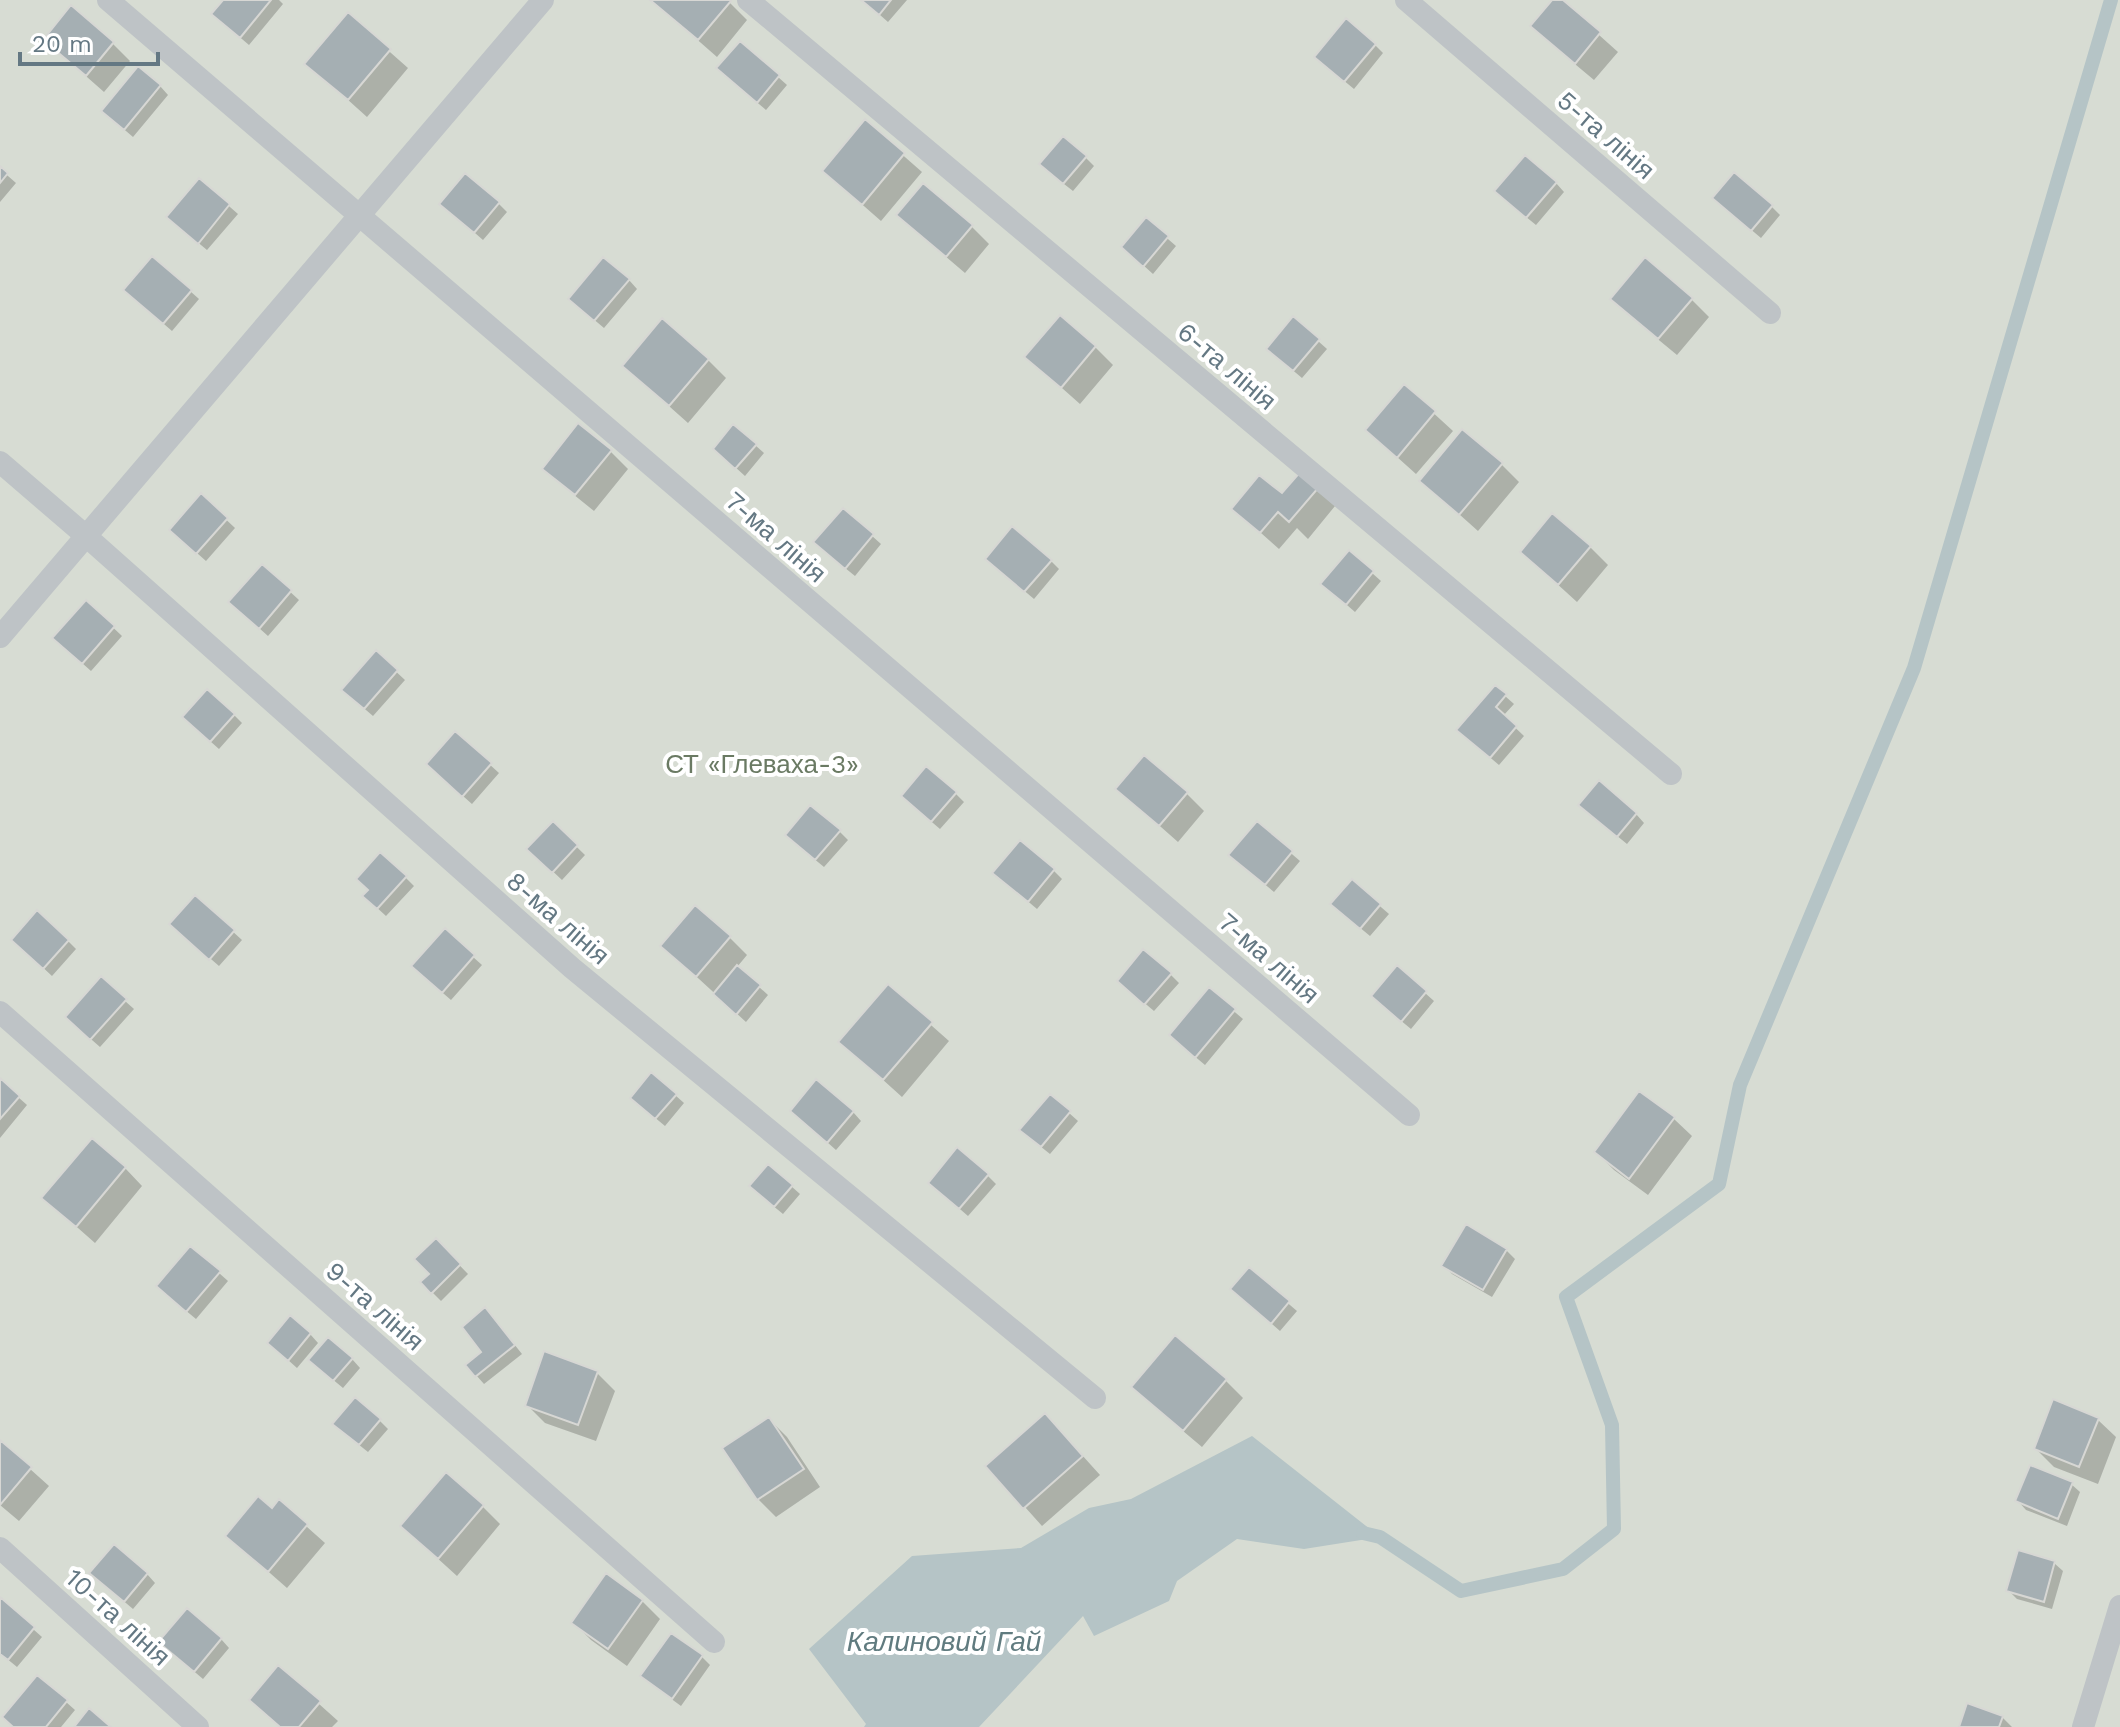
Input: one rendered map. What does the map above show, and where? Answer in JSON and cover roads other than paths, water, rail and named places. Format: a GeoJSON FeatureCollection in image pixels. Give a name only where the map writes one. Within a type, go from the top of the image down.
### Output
{"type":"FeatureCollection","features":[{"type":"Feature","properties":{"kind":"lane","name":"7-ма лінія"},"geometry":{"type":"LineString","coordinates":[[108,0],[1409,1115]]}},
{"type":"Feature","properties":{"kind":"lane"},"geometry":{"type":"LineString","coordinates":[[0,637],[543,0]]}},
{"type":"Feature","properties":{"kind":"lane","name":"6-та лінія"},"geometry":{"type":"LineString","coordinates":[[748,0],[1671,774]]}},
{"type":"Feature","properties":{"kind":"lane","name":"5-та лінія"},"geometry":{"type":"LineString","coordinates":[[1406,0],[1770,313]]}},
{"type":"Feature","properties":{"kind":"lane","name":"8-ма лінія"},"geometry":{"type":"LineString","coordinates":[[0,462],[572,968],[1095,1398]]}},
{"type":"Feature","properties":{"kind":"lane","name":"9-та лінія"},"geometry":{"type":"LineString","coordinates":[[0,1012],[714,1642]]}},
{"type":"Feature","properties":{"kind":"lane","name":"10-та лінія"},"geometry":{"type":"LineString","coordinates":[[0,1548],[198,1727]]}},
{"type":"Feature","properties":{"kind":"lane"},"geometry":{"type":"LineString","coordinates":[[2083,1727],[2120,1606]]}},
{"type":"Feature","properties":{"kind":"water","name":"Калиновий Гай"},"geometry":{"type":"Polygon","coordinates":[[[1252,1436],[1380,1537],[1304,1549],[1237,1539],[1177,1581],[1169,1601],[1094,1636],[1083,1616],[979,1727],[864,1727],[866,1724],[809,1649],[912,1556],[1021,1548],[1089,1508],[1131,1499],[1252,1436]]]}},
{"type":"Feature","properties":{"kind":"waterway"},"geometry":{"type":"LineString","coordinates":[[1363,1533],[1380,1537],[1461,1591],[1563,1569],[1614,1529],[1612,1425],[1566,1297],[1719,1184],[1740,1085],[1914,668],[2111,0]]}},
{"type":"Feature","properties":{"kind":"park label","name":"СТ «Глеваха-3»"},"geometry":{"type":"Point","coordinates":[762,764]}}]}
